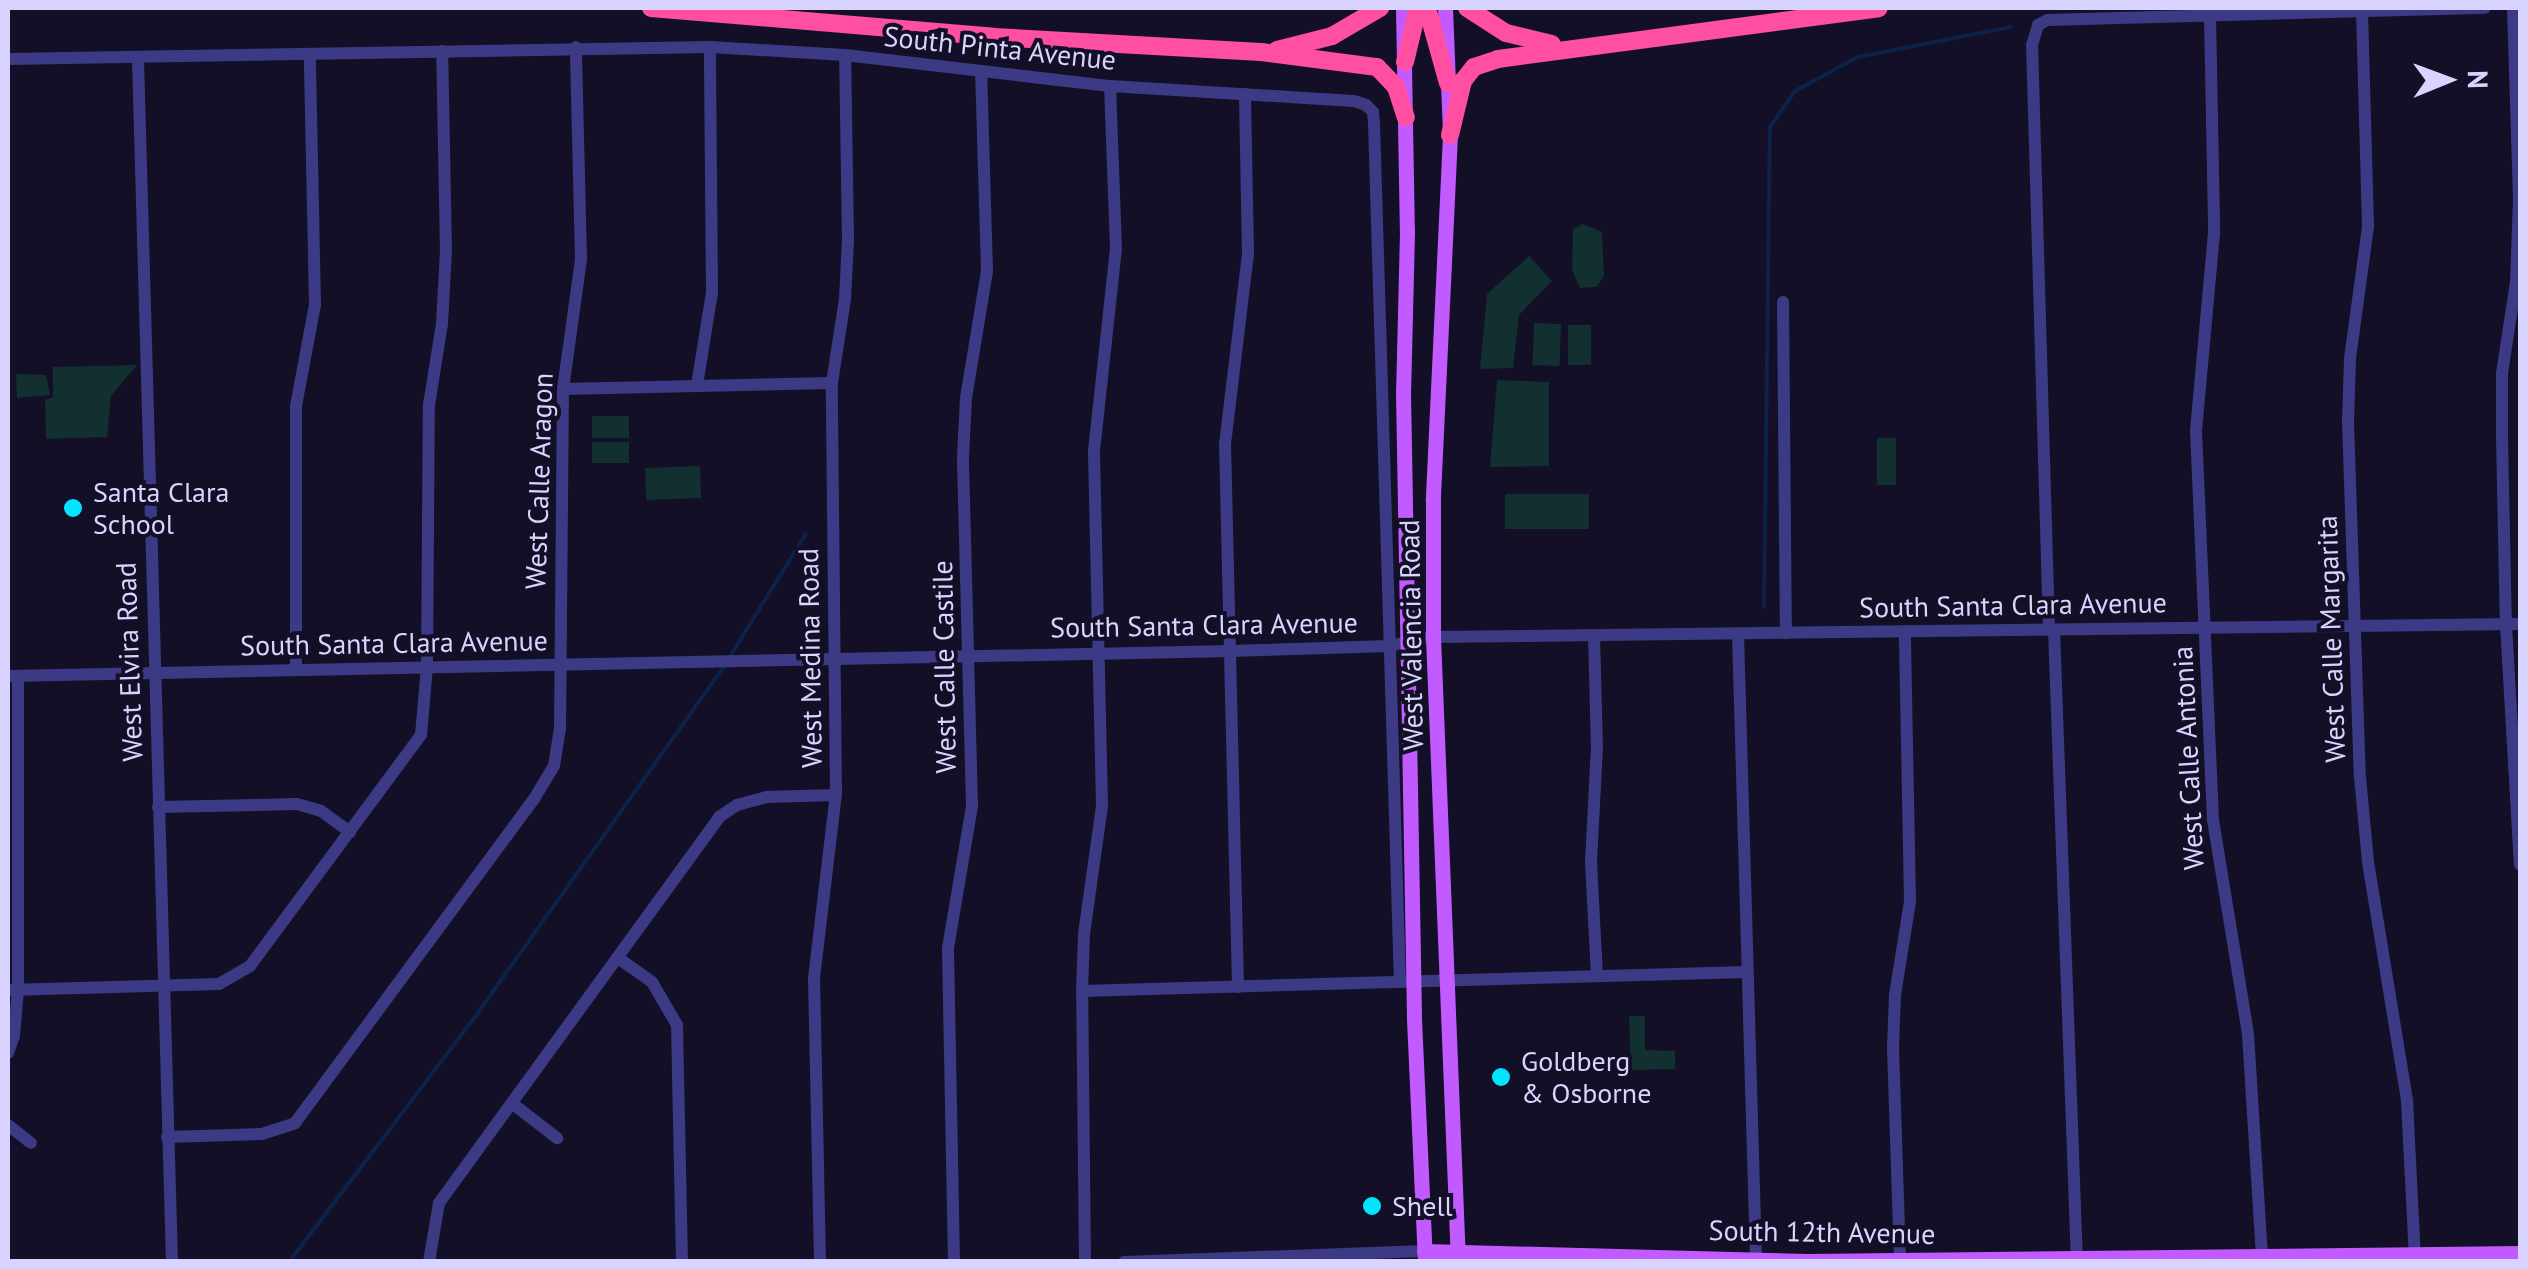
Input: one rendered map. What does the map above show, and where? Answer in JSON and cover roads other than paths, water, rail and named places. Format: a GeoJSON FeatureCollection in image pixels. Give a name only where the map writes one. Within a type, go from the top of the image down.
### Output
{"type":"FeatureCollection","features":[{"type":"Feature","properties":{"kind":"highway"},"geometry":{"type":"LineString","coordinates":[[651,8],[994,37],[1262,52],[1377,67],[1396,86],[1406,117]]}},
{"type":"Feature","properties":{"kind":"highway"},"geometry":{"type":"LineString","coordinates":[[1450,135],[1458,93],[1474,67],[1573,47],[1879,8]]}},
{"type":"Feature","properties":{"kind":"highway"},"geometry":{"type":"LineString","coordinates":[[1470,10],[1506,33],[1573,47]]}},
{"type":"Feature","properties":{"kind":"highway"},"geometry":{"type":"LineString","coordinates":[[1405,62],[1423,11]]}},
{"type":"Feature","properties":{"kind":"highway"},"geometry":{"type":"LineString","coordinates":[[1423,11],[1448,84]]}},
{"type":"Feature","properties":{"kind":"highway"},"geometry":{"type":"LineString","coordinates":[[1262,52],[1305,46],[1374,12]]}},
{"type":"Feature","properties":{"kind":"main road","name":"West Valencia Road"},"geometry":{"type":"LineString","coordinates":[[1405,62],[1403,392],[1410,642],[1407,982],[1425,1256]]}},
{"type":"Feature","properties":{"kind":"main road","name":"West Valencia Road"},"geometry":{"type":"LineString","coordinates":[[1448,84],[1450,135],[1433,501],[1433,637],[1458,1256]]}},
{"type":"Feature","properties":{"kind":"main road","name":"South 12th Avenue"},"geometry":{"type":"LineString","coordinates":[[1425,1256],[1807,1261],[2520,1254]]}},
{"type":"Feature","properties":{"kind":"street"},"geometry":{"type":"LineString","coordinates":[[2077,1260],[2032,45],[2038,25],[2048,20],[2485,8]]}},
{"type":"Feature","properties":{"kind":"street"},"geometry":{"type":"LineString","coordinates":[[2513,8],[2519,200],[2516,282],[2502,372],[2520,865]]}},
{"type":"Feature","properties":{"kind":"street","name":"West Calle Margarita"},"geometry":{"type":"LineString","coordinates":[[2362,10],[2368,227],[2350,358],[2348,422],[2360,776],[2368,862],[2407,1101],[2414,1257]]}},
{"type":"Feature","properties":{"kind":"street","name":"West Calle Antonia"},"geometry":{"type":"LineString","coordinates":[[2210,14],[2214,233],[2196,431],[2213,820],[2248,1034],[2262,1256]]}},
{"type":"Feature","properties":{"kind":"street"},"geometry":{"type":"LineString","coordinates":[[698,385],[712,292],[710,47]]}},
{"type":"Feature","properties":{"kind":"street","name":"South Pinta Avenue"},"geometry":{"type":"LineString","coordinates":[[8,59],[138,60],[710,47],[844,54],[1110,86],[1354,100],[1373,112],[1374,123]]}},
{"type":"Feature","properties":{"kind":"street","name":"West Calle Aragon"},"geometry":{"type":"LineString","coordinates":[[167,1137],[262,1134],[295,1123],[534,799],[554,766],[560,730],[563,389],[581,259],[576,48]]}},
{"type":"Feature","properties":{"kind":"street"},"geometry":{"type":"LineString","coordinates":[[13,989],[220,984],[250,966],[421,736],[427,667],[429,405],[442,324],[446,251],[442,51]]}},
{"type":"Feature","properties":{"kind":"street","name":"West Medina Road"},"geometry":{"type":"LineString","coordinates":[[820,1262],[814,978],[836,795],[832,384],[845,299],[848,240],[844,54]]}},
{"type":"Feature","properties":{"kind":"street"},"geometry":{"type":"LineString","coordinates":[[296,670],[296,406],[315,304],[310,57]]}},
{"type":"Feature","properties":{"kind":"street","name":"West Elvira Road"},"geometry":{"type":"LineString","coordinates":[[138,60],[172,1262]]}},
{"type":"Feature","properties":{"kind":"street","name":"West Calle Castile"},"geometry":{"type":"LineString","coordinates":[[954,1262],[948,948],[972,806],[963,457],[966,398],[986,271],[980,72]]}},
{"type":"Feature","properties":{"kind":"street"},"geometry":{"type":"LineString","coordinates":[[1085,1262],[1084,934],[1102,806],[1094,451],[1116,249],[1110,86]]}},
{"type":"Feature","properties":{"kind":"street"},"geometry":{"type":"LineString","coordinates":[[1238,986],[1225,444],[1248,253],[1245,94]]}},
{"type":"Feature","properties":{"kind":"street","name":"West Valencia Road"},"geometry":{"type":"LineString","coordinates":[[1374,123],[1389,646],[1407,982]]}},
{"type":"Feature","properties":{"kind":"street"},"geometry":{"type":"LineString","coordinates":[[1783,302],[1786,633]]}},
{"type":"Feature","properties":{"kind":"street"},"geometry":{"type":"LineString","coordinates":[[563,389],[832,384]]}},
{"type":"Feature","properties":{"kind":"street","name":"South Santa Clara Avenue"},"geometry":{"type":"LineString","coordinates":[[12,676],[1231,652],[1389,646],[1433,637],[2513,624]]}},
{"type":"Feature","properties":{"kind":"street"},"geometry":{"type":"LineString","coordinates":[[1900,1259],[1893,1045],[1895,994],[1910,901],[1905,632]]}},
{"type":"Feature","properties":{"kind":"street"},"geometry":{"type":"LineString","coordinates":[[1738,634],[1756,1258]]}},
{"type":"Feature","properties":{"kind":"street"},"geometry":{"type":"LineString","coordinates":[[1594,635],[1597,746],[1591,862],[1597,976]]}},
{"type":"Feature","properties":{"kind":"street"},"geometry":{"type":"LineString","coordinates":[[8,1053],[14,1036],[12,676]]}},
{"type":"Feature","properties":{"kind":"street"},"geometry":{"type":"LineString","coordinates":[[429,1262],[439,1203],[719,818],[737,805],[766,797],[836,795]]}},
{"type":"Feature","properties":{"kind":"street"},"geometry":{"type":"LineString","coordinates":[[158,807],[297,804],[320,811],[350,832]]}},
{"type":"Feature","properties":{"kind":"street"},"geometry":{"type":"LineString","coordinates":[[618,958],[652,982],[677,1025],[682,1262]]}},
{"type":"Feature","properties":{"kind":"street"},"geometry":{"type":"LineString","coordinates":[[1082,991],[1747,972]]}},
{"type":"Feature","properties":{"kind":"street"},"geometry":{"type":"LineString","coordinates":[[513,1104],[556,1138]]}},
{"type":"Feature","properties":{"kind":"street"},"geometry":{"type":"LineString","coordinates":[[8,1124],[32,1143]]}},
{"type":"Feature","properties":{"kind":"street","name":"South 12th Avenue"},"geometry":{"type":"LineString","coordinates":[[1124,1262],[1425,1256]]}},
{"type":"Feature","properties":{"kind":"waterway"},"geometry":{"type":"LineString","coordinates":[[1764,607],[1770,127],[1795,91],[1858,57],[2011,27]]}},
{"type":"Feature","properties":{"kind":"waterway"},"geometry":{"type":"LineString","coordinates":[[729,658],[806,534]]}},
{"type":"Feature","properties":{"kind":"waterway"},"geometry":{"type":"LineString","coordinates":[[289,1262],[477,1014],[724,666]]}},
{"type":"Feature","properties":{"kind":"place","name":"Santa Clara School"},"geometry":{"type":"Point","coordinates":[73,508]}},
{"type":"Feature","properties":{"kind":"place","name":"Goldberg & Osborne"},"geometry":{"type":"Point","coordinates":[1501,1077]}},
{"type":"Feature","properties":{"kind":"place","name":"Shell"},"geometry":{"type":"Point","coordinates":[1372,1206]}}]}
